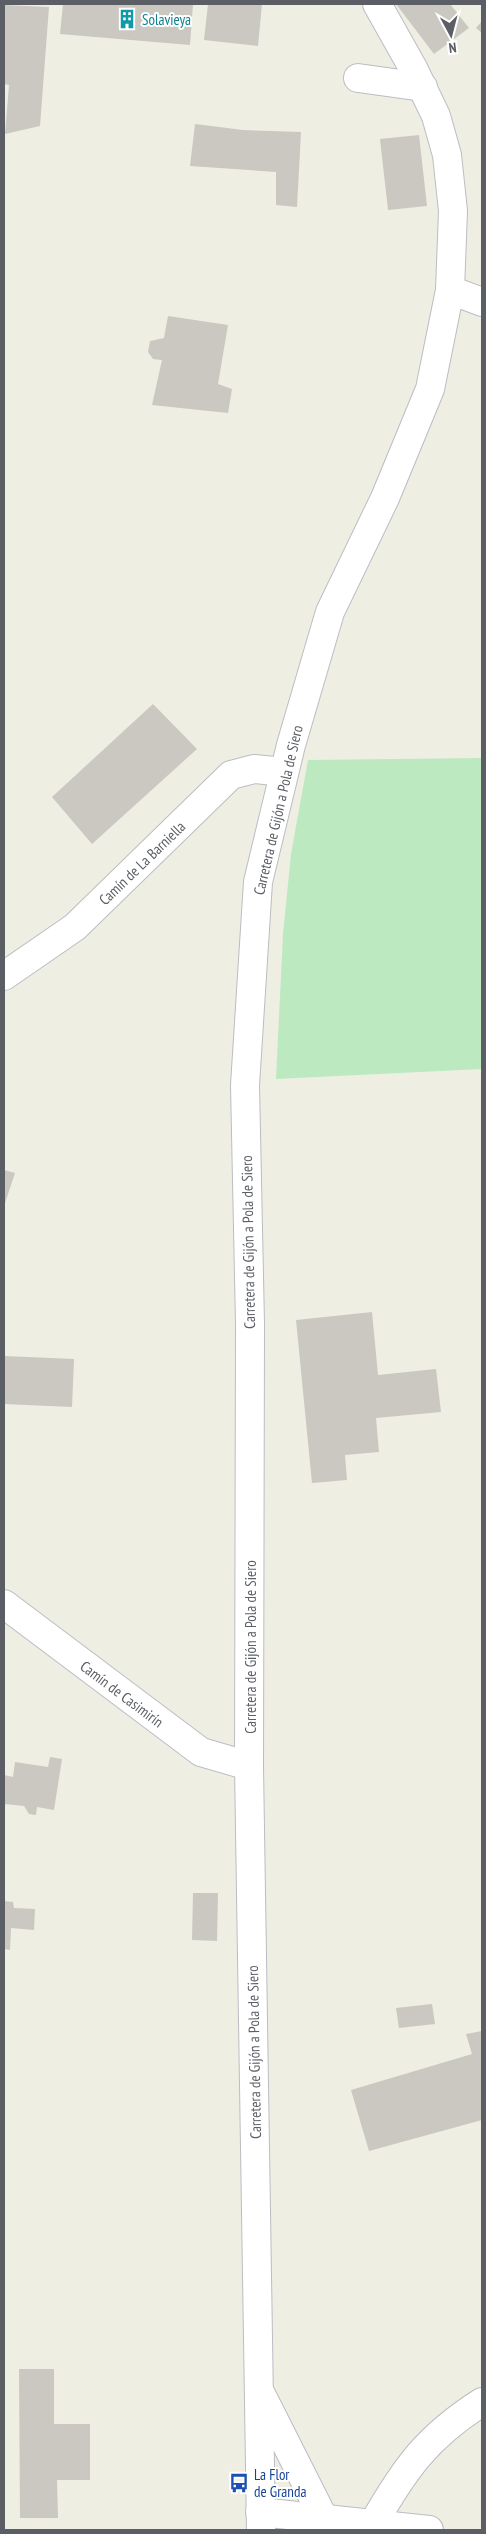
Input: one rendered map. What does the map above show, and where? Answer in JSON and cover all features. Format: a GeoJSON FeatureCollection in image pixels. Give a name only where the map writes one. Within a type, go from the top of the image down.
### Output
{"type":"FeatureCollection","features":[{"type":"Feature","properties":{"kind":"street","name":"Carretera de Gijón a Pola de Siero"},"geometry":{"type":"LineString","coordinates":[[260,2521],[249,1766],[250,1324],[245,1085],[258,882],[284,772],[330,612],[385,498],[430,389],[450,290],[453,211],[447,155],[436,116],[423,87],[377,4]]}},
{"type":"Feature","properties":{"kind":"street"},"geometry":{"type":"LineString","coordinates":[[358,78],[423,87]]}},
{"type":"Feature","properties":{"kind":"street"},"geometry":{"type":"LineString","coordinates":[[450,290],[482,302]]}},
{"type":"Feature","properties":{"kind":"street","name":"Camín de La Barniella"},"geometry":{"type":"LineString","coordinates":[[4,976],[75,927],[231,775],[254,768],[284,772]]}},
{"type":"Feature","properties":{"kind":"street","name":"Camín de Casimirín"},"geometry":{"type":"LineString","coordinates":[[4,1604],[200,1752],[249,1766]]}},
{"type":"Feature","properties":{"kind":"street"},"geometry":{"type":"LineString","coordinates":[[259,2390],[324,2519]]}},
{"type":"Feature","properties":{"kind":"street"},"geometry":{"type":"LineString","coordinates":[[374,2524],[399,2479],[416,2456],[459,2417],[482,2402]]}},
{"type":"Feature","properties":{"kind":"street"},"geometry":{"type":"LineString","coordinates":[[260,2521],[324,2519],[429,2530]]}},
{"type":"Feature","properties":{"kind":"green space"},"geometry":{"type":"Polygon","coordinates":[[[482,758],[482,1069],[276,1079],[283,934],[291,854],[308,760],[482,758]]]}},
{"type":"Feature","properties":{"kind":"building","name":"Solavieya"},"geometry":{"type":"Polygon","coordinates":[[[63,4],[193,4],[190,45],[60,34],[63,4]]]}},
{"type":"Feature","properties":{"kind":"building"},"geometry":{"type":"Polygon","coordinates":[[[208,4],[262,4],[258,46],[204,40],[208,4]]]}},
{"type":"Feature","properties":{"kind":"building"},"geometry":{"type":"Polygon","coordinates":[[[396,4],[450,4],[469,28],[434,54],[396,4]]]}},
{"type":"Feature","properties":{"kind":"building"},"geometry":{"type":"Polygon","coordinates":[[[4,5],[49,7],[40,126],[5,134],[9,85],[4,84],[4,5]]]}},
{"type":"Feature","properties":{"kind":"building"},"geometry":{"type":"Polygon","coordinates":[[[482,21],[482,33],[476,28],[482,21]]]}},
{"type":"Feature","properties":{"kind":"building"},"geometry":{"type":"Polygon","coordinates":[[[195,124],[243,130],[301,132],[297,207],[276,205],[276,172],[190,166],[195,124]]]}},
{"type":"Feature","properties":{"kind":"building"},"geometry":{"type":"Polygon","coordinates":[[[419,135],[427,206],[388,210],[380,139],[419,135]]]}},
{"type":"Feature","properties":{"kind":"building"},"geometry":{"type":"Polygon","coordinates":[[[168,316],[228,325],[218,384],[232,389],[228,413],[152,405],[162,360],[153,359],[148,352],[150,341],[164,338],[168,316]]]}},
{"type":"Feature","properties":{"kind":"building"},"geometry":{"type":"Polygon","coordinates":[[[153,704],[197,749],[92,844],[52,797],[153,704]]]}},
{"type":"Feature","properties":{"kind":"building"},"geometry":{"type":"Polygon","coordinates":[[[4,1170],[15,1173],[4,1206],[4,1170]]]}},
{"type":"Feature","properties":{"kind":"building"},"geometry":{"type":"Polygon","coordinates":[[[372,1312],[378,1375],[436,1369],[441,1412],[376,1418],[379,1452],[345,1455],[347,1480],[312,1483],[296,1320],[372,1312]]]}},
{"type":"Feature","properties":{"kind":"building"},"geometry":{"type":"Polygon","coordinates":[[[4,1356],[74,1359],[72,1407],[4,1404],[4,1356]]]}},
{"type":"Feature","properties":{"kind":"building"},"geometry":{"type":"Polygon","coordinates":[[[50,1757],[62,1759],[54,1810],[37,1807],[36,1815],[29,1814],[24,1806],[4,1804],[4,1775],[13,1777],[15,1762],[48,1767],[50,1757]]]}},
{"type":"Feature","properties":{"kind":"building"},"geometry":{"type":"Polygon","coordinates":[[[193,1893],[218,1893],[217,1941],[192,1940],[193,1893]]]}},
{"type":"Feature","properties":{"kind":"building"},"geometry":{"type":"Polygon","coordinates":[[[4,1901],[13,1902],[14,1908],[35,1909],[34,1930],[11,1928],[10,1950],[4,1949],[4,1901]]]}},
{"type":"Feature","properties":{"kind":"building"},"geometry":{"type":"Polygon","coordinates":[[[432,2004],[435,2024],[399,2028],[396,2008],[432,2004]]]}},
{"type":"Feature","properties":{"kind":"building"},"geometry":{"type":"Polygon","coordinates":[[[482,2031],[482,2120],[369,2151],[351,2090],[472,2054],[466,2034],[482,2031]]]}},
{"type":"Feature","properties":{"kind":"building"},"geometry":{"type":"Polygon","coordinates":[[[19,2369],[54,2369],[54,2424],[90,2424],[90,2480],[57,2480],[58,2518],[20,2518],[19,2369]]]}},
{"type":"Feature","properties":{"kind":"place","name":"Solavieya"},"geometry":{"type":"Point","coordinates":[127,19]}},
{"type":"Feature","properties":{"kind":"place","name":"La Flor de Granda"},"geometry":{"type":"Point","coordinates":[239,2483]}}]}
